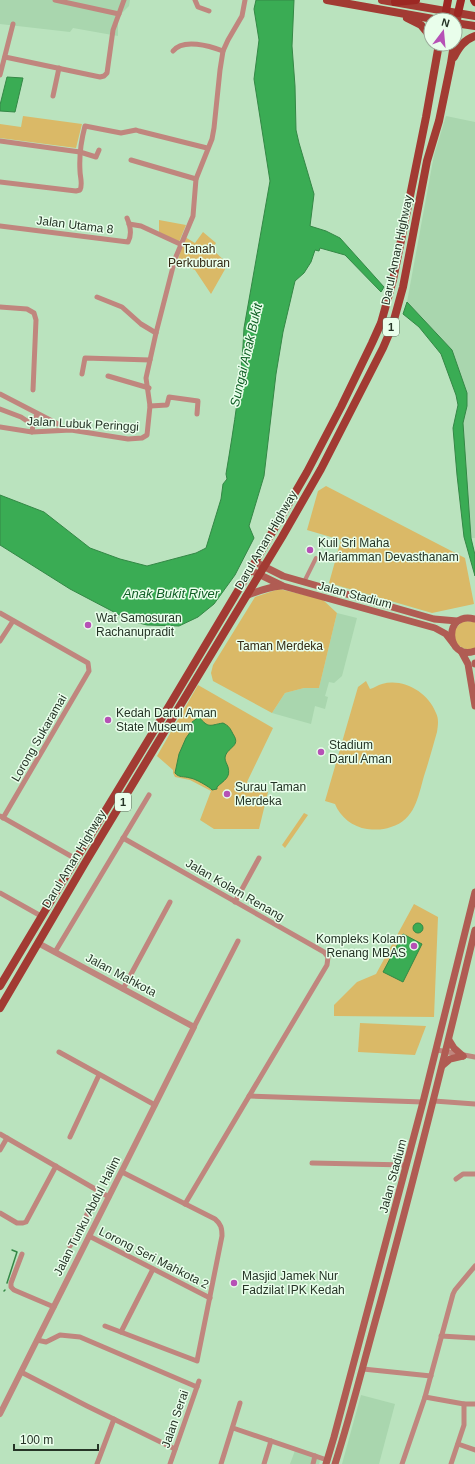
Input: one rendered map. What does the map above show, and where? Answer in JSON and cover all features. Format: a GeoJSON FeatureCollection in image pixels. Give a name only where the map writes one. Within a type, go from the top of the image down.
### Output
{"type":"FeatureCollection","features":[{"type":"Feature","properties":{"kind":"highway"},"geometry":{"type":"LineString","coordinates":[[395,2],[416,0]]}},
{"type":"Feature","properties":{"kind":"highway"},"geometry":{"type":"LineString","coordinates":[[446,11],[448,0]]}},
{"type":"Feature","properties":{"kind":"highway"},"geometry":{"type":"LineString","coordinates":[[458,12],[461,0]]}},
{"type":"Feature","properties":{"kind":"main road"},"geometry":{"type":"LineString","coordinates":[[328,0],[423,18]]}},
{"type":"Feature","properties":{"kind":"main road"},"geometry":{"type":"LineString","coordinates":[[382,0],[452,12]]}},
{"type":"Feature","properties":{"kind":"main road"},"geometry":{"type":"LineString","coordinates":[[393,13],[418,22],[423,26]]}},
{"type":"Feature","properties":{"kind":"main road"},"geometry":{"type":"LineString","coordinates":[[463,14],[475,16]]}},
{"type":"Feature","properties":{"kind":"main road"},"geometry":{"type":"LineString","coordinates":[[463,24],[475,26]]}},
{"type":"Feature","properties":{"kind":"main road"},"geometry":{"type":"LineString","coordinates":[[451,63],[461,44],[469,38],[475,36]]}},
{"type":"Feature","properties":{"kind":"main road","name":"Darul Aman Highway"},"geometry":{"type":"LineString","coordinates":[[0,986],[255,562],[313,460],[341,407],[380,326],[393,280],[426,117],[436,52]]}},
{"type":"Feature","properties":{"kind":"main road","name":"Darul Aman Highway"},"geometry":{"type":"LineString","coordinates":[[0,1008],[260,575],[320,469],[392,327],[404,287],[427,161],[439,121],[453,52]]}},
{"type":"Feature","properties":{"kind":"main road","name":"Jalan Stadium"},"geometry":{"type":"LineString","coordinates":[[255,562],[283,576],[434,619],[457,622],[468,617],[475,619]]}},
{"type":"Feature","properties":{"kind":"main road","name":"Jalan Stadium"},"geometry":{"type":"LineString","coordinates":[[250,570],[283,586],[435,628],[446,634],[461,651]]}},
{"type":"Feature","properties":{"kind":"main road"},"geometry":{"type":"LineString","coordinates":[[246,596],[270,586],[283,586]]}},
{"type":"Feature","properties":{"kind":"main road"},"geometry":{"type":"LineString","coordinates":[[453,643],[451,631],[457,622]]}},
{"type":"Feature","properties":{"kind":"main road"},"geometry":{"type":"LineString","coordinates":[[461,651],[475,651]]}},
{"type":"Feature","properties":{"kind":"main road"},"geometry":{"type":"LineString","coordinates":[[461,651],[468,664],[475,706]]}},
{"type":"Feature","properties":{"kind":"main road","name":"Jalan Stadium"},"geometry":{"type":"LineString","coordinates":[[327,1462],[407,1165],[475,892]]}},
{"type":"Feature","properties":{"kind":"main road","name":"Jalan Stadium"},"geometry":{"type":"LineString","coordinates":[[335,1464],[363,1369],[434,1101],[475,930]]}},
{"type":"Feature","properties":{"kind":"main road"},"geometry":{"type":"LineString","coordinates":[[449,1040],[454,1048],[463,1056]]}},
{"type":"Feature","properties":{"kind":"main road"},"geometry":{"type":"LineString","coordinates":[[443,1065],[454,1057],[463,1056]]}},
{"type":"Feature","properties":{"kind":"street"},"geometry":{"type":"LineString","coordinates":[[55,0],[119,14]]}},
{"type":"Feature","properties":{"kind":"street"},"geometry":{"type":"LineString","coordinates":[[4,57],[100,77],[104,76],[107,73],[113,33],[124,0]]}},
{"type":"Feature","properties":{"kind":"street"},"geometry":{"type":"LineString","coordinates":[[195,0],[198,7],[209,11]]}},
{"type":"Feature","properties":{"kind":"street","name":"Jalan Lubuk Peringgi"},"geometry":{"type":"LineString","coordinates":[[0,428],[32,432],[71,430],[128,439],[142,438],[148,432],[150,406],[149,388],[146,378],[156,333],[175,259],[193,216],[196,179],[207,148],[212,139],[223,51],[242,16],[244,1]]}},
{"type":"Feature","properties":{"kind":"street"},"geometry":{"type":"LineString","coordinates":[[0,75],[13,24]]}},
{"type":"Feature","properties":{"kind":"street"},"geometry":{"type":"LineString","coordinates":[[173,51],[180,46],[196,44],[212,46],[223,51]]}},
{"type":"Feature","properties":{"kind":"street"},"geometry":{"type":"LineString","coordinates":[[53,96],[58,68]]}},
{"type":"Feature","properties":{"kind":"street"},"geometry":{"type":"LineString","coordinates":[[0,182],[76,192],[80,190],[82,186],[80,173],[80,152],[81,140],[85,126],[121,133],[136,130],[207,148]]}},
{"type":"Feature","properties":{"kind":"street"},"geometry":{"type":"LineString","coordinates":[[0,141],[80,152],[96,157],[99,150]]}},
{"type":"Feature","properties":{"kind":"street"},"geometry":{"type":"LineString","coordinates":[[131,160],[196,179]]}},
{"type":"Feature","properties":{"kind":"street"},"geometry":{"type":"LineString","coordinates":[[127,218],[129,224],[141,226],[180,244]]}},
{"type":"Feature","properties":{"kind":"street","name":"Jalan Utama 8"},"geometry":{"type":"LineString","coordinates":[[0,226],[128,242],[130,239],[129,224]]}},
{"type":"Feature","properties":{"kind":"street"},"geometry":{"type":"LineString","coordinates":[[97,297],[122,307],[141,324],[156,333]]}},
{"type":"Feature","properties":{"kind":"street"},"geometry":{"type":"LineString","coordinates":[[0,307],[26,309],[34,313],[36,320],[33,390]]}},
{"type":"Feature","properties":{"kind":"street"},"geometry":{"type":"LineString","coordinates":[[82,374],[85,358],[150,360]]}},
{"type":"Feature","properties":{"kind":"street"},"geometry":{"type":"LineString","coordinates":[[108,376],[149,388]]}},
{"type":"Feature","properties":{"kind":"street"},"geometry":{"type":"LineString","coordinates":[[0,394],[58,424]]}},
{"type":"Feature","properties":{"kind":"street"},"geometry":{"type":"LineString","coordinates":[[150,406],[167,405],[168,397],[198,401],[197,414]]}},
{"type":"Feature","properties":{"kind":"street"},"geometry":{"type":"LineString","coordinates":[[0,409],[21,417],[33,425]]}},
{"type":"Feature","properties":{"kind":"street"},"geometry":{"type":"LineString","coordinates":[[32,432],[37,414]]}},
{"type":"Feature","properties":{"kind":"street"},"geometry":{"type":"LineString","coordinates":[[304,582],[316,558]]}},
{"type":"Feature","properties":{"kind":"street"},"geometry":{"type":"LineString","coordinates":[[0,613],[13,621],[0,641]]}},
{"type":"Feature","properties":{"kind":"street","name":"Lorong Sukaramai"},"geometry":{"type":"LineString","coordinates":[[2,817],[89,671],[88,663],[13,621]]}},
{"type":"Feature","properties":{"kind":"street"},"geometry":{"type":"LineString","coordinates":[[55,952],[149,795]]}},
{"type":"Feature","properties":{"kind":"street"},"geometry":{"type":"LineString","coordinates":[[2,817],[76,859]]}},
{"type":"Feature","properties":{"kind":"street","name":"Jalan Kolam Renang"},"geometry":{"type":"LineString","coordinates":[[123,838],[324,952],[328,958],[326,965],[249,1096]]}},
{"type":"Feature","properties":{"kind":"street"},"geometry":{"type":"LineString","coordinates":[[235,902],[259,858]]}},
{"type":"Feature","properties":{"kind":"street"},"geometry":{"type":"LineString","coordinates":[[0,893],[41,916]]}},
{"type":"Feature","properties":{"kind":"street"},"geometry":{"type":"LineString","coordinates":[[122,989],[170,902]]}},
{"type":"Feature","properties":{"kind":"street"},"geometry":{"type":"LineString","coordinates":[[194,1027],[238,941]]}},
{"type":"Feature","properties":{"kind":"street","name":"Jalan Mahkota"},"geometry":{"type":"LineString","coordinates":[[38,943],[194,1027]]}},
{"type":"Feature","properties":{"kind":"street","name":"Jalan Tunku Abdul Halim"},"geometry":{"type":"LineString","coordinates":[[0,1414],[194,1027]]}},
{"type":"Feature","properties":{"kind":"street"},"geometry":{"type":"LineString","coordinates":[[436,1050],[475,1057]]}},
{"type":"Feature","properties":{"kind":"street"},"geometry":{"type":"LineString","coordinates":[[59,1052],[155,1105]]}},
{"type":"Feature","properties":{"kind":"street"},"geometry":{"type":"LineString","coordinates":[[70,1137],[99,1075]]}},
{"type":"Feature","properties":{"kind":"street"},"geometry":{"type":"LineString","coordinates":[[185,1204],[249,1096],[423,1102]]}},
{"type":"Feature","properties":{"kind":"street"},"geometry":{"type":"LineString","coordinates":[[434,1101],[475,1104]]}},
{"type":"Feature","properties":{"kind":"street"},"geometry":{"type":"LineString","coordinates":[[0,1134],[109,1197]]}},
{"type":"Feature","properties":{"kind":"street"},"geometry":{"type":"LineString","coordinates":[[0,1150],[7,1138]]}},
{"type":"Feature","properties":{"kind":"street"},"geometry":{"type":"LineString","coordinates":[[312,1163],[407,1165]]}},
{"type":"Feature","properties":{"kind":"street"},"geometry":{"type":"LineString","coordinates":[[0,1212],[17,1223],[23,1224],[26,1222],[56,1166]]}},
{"type":"Feature","properties":{"kind":"street"},"geometry":{"type":"LineString","coordinates":[[105,1326],[197,1361],[222,1236],[222,1227],[215,1219],[122,1172]]}},
{"type":"Feature","properties":{"kind":"street"},"geometry":{"type":"LineString","coordinates":[[456,1179],[463,1174],[475,1174]]}},
{"type":"Feature","properties":{"kind":"street"},"geometry":{"type":"LineString","coordinates":[[70,1246],[100,1192]]}},
{"type":"Feature","properties":{"kind":"street","name":"Lorong Seri Mahkota 2"},"geometry":{"type":"LineString","coordinates":[[89,1236],[210,1298]]}},
{"type":"Feature","properties":{"kind":"street"},"geometry":{"type":"LineString","coordinates":[[22,1254],[11,1283],[11,1287],[14,1290],[54,1307]]}},
{"type":"Feature","properties":{"kind":"street"},"geometry":{"type":"LineString","coordinates":[[402,1464],[425,1397],[453,1294],[475,1267]]}},
{"type":"Feature","properties":{"kind":"street"},"geometry":{"type":"LineString","coordinates":[[121,1332],[153,1269]]}},
{"type":"Feature","properties":{"kind":"street"},"geometry":{"type":"LineString","coordinates":[[37,1340],[46,1342],[56,1336],[66,1335],[80,1337],[197,1387]]}},
{"type":"Feature","properties":{"kind":"street"},"geometry":{"type":"LineString","coordinates":[[442,1336],[475,1338]]}},
{"type":"Feature","properties":{"kind":"street"},"geometry":{"type":"LineString","coordinates":[[363,1369],[431,1376]]}},
{"type":"Feature","properties":{"kind":"street"},"geometry":{"type":"LineString","coordinates":[[21,1372],[175,1449]]}},
{"type":"Feature","properties":{"kind":"street","name":"Jalan Serai"},"geometry":{"type":"LineString","coordinates":[[170,1464],[199,1381]]}},
{"type":"Feature","properties":{"kind":"street"},"geometry":{"type":"LineString","coordinates":[[425,1397],[464,1404],[475,1404]]}},
{"type":"Feature","properties":{"kind":"street"},"geometry":{"type":"LineString","coordinates":[[221,1464],[240,1403]]}},
{"type":"Feature","properties":{"kind":"street"},"geometry":{"type":"LineString","coordinates":[[451,1464],[464,1425],[464,1404]]}},
{"type":"Feature","properties":{"kind":"street"},"geometry":{"type":"LineString","coordinates":[[97,1464],[114,1419]]}},
{"type":"Feature","properties":{"kind":"street"},"geometry":{"type":"LineString","coordinates":[[233,1428],[315,1456],[327,1462]]}},
{"type":"Feature","properties":{"kind":"street"},"geometry":{"type":"LineString","coordinates":[[264,1464],[271,1441]]}},
{"type":"Feature","properties":{"kind":"street"},"geometry":{"type":"LineString","coordinates":[[458,1444],[475,1450]]}},
{"type":"Feature","properties":{"kind":"street"},"geometry":{"type":"LineString","coordinates":[[313,1464],[315,1456]]}},
{"type":"Feature","properties":{"kind":"shaded area"},"geometry":{"type":"Polygon","coordinates":[[[0,0],[130,0],[129,6],[121,14],[118,21],[118,36],[73,28],[70,32],[0,24],[0,0]]]}},
{"type":"Feature","properties":{"kind":"shaded area"},"geometry":{"type":"Polygon","coordinates":[[[446,116],[475,122],[475,538],[471,538],[466,476],[463,423],[467,406],[458,369],[452,350],[407,302],[434,155],[446,116]]]}},
{"type":"Feature","properties":{"kind":"shaded area"},"geometry":{"type":"Polygon","coordinates":[[[337,613],[357,618],[342,676],[334,683],[329,682],[325,696],[328,697],[325,709],[315,706],[311,724],[272,713],[285,693],[304,688],[319,688],[337,613]]]}},
{"type":"Feature","properties":{"kind":"shaded area"},"geometry":{"type":"Polygon","coordinates":[[[361,1395],[395,1404],[379,1464],[342,1464],[361,1395]]]}},
{"type":"Feature","properties":{"kind":"shaded area"},"geometry":{"type":"Polygon","coordinates":[[[296,1448],[321,1457],[319,1464],[290,1464],[296,1448]]]}},
{"type":"Feature","properties":{"kind":"green space"},"geometry":{"type":"Polygon","coordinates":[[[23,116],[82,124],[76,148],[0,138],[0,124],[21,127],[23,116]]]}},
{"type":"Feature","properties":{"kind":"green space","name":"Tanah Perkuburan"},"geometry":{"type":"Polygon","coordinates":[[[159,220],[186,225],[179,242],[159,233],[159,220]]]}},
{"type":"Feature","properties":{"kind":"green space","name":"Tanah Perkuburan"},"geometry":{"type":"Polygon","coordinates":[[[203,232],[216,243],[212,249],[228,264],[211,294],[195,270],[177,263],[185,237],[195,243],[203,232]]]}},
{"type":"Feature","properties":{"kind":"green space"},"geometry":{"type":"Polygon","coordinates":[[[326,486],[465,558],[474,604],[432,613],[329,583],[341,540],[307,530],[318,491],[326,486]]]}},
{"type":"Feature","properties":{"kind":"green space","name":"Taman Merdeka"},"geometry":{"type":"Polygon","coordinates":[[[279,589],[322,599],[337,613],[319,688],[304,688],[285,693],[272,713],[213,681],[211,673],[213,665],[255,597],[279,589]]]}},
{"type":"Feature","properties":{"kind":"green space"},"geometry":{"type":"Polygon","coordinates":[[[463,621],[475,622],[475,649],[469,650],[455,642],[455,629],[463,621]]]}},
{"type":"Feature","properties":{"kind":"green space"},"geometry":{"type":"Polygon","coordinates":[[[366,681],[370,689],[380,684],[390,683],[398,683],[414,688],[432,705],[438,720],[437,732],[420,792],[414,807],[399,824],[376,830],[362,828],[352,824],[340,813],[335,804],[325,801],[358,687],[366,681]]]}},
{"type":"Feature","properties":{"kind":"green space"},"geometry":{"type":"Polygon","coordinates":[[[198,685],[273,728],[247,782],[268,792],[259,829],[214,829],[200,820],[211,791],[190,780],[175,777],[173,770],[157,756],[198,685]]]}},
{"type":"Feature","properties":{"kind":"green space"},"geometry":{"type":"Polygon","coordinates":[[[304,813],[308,815],[285,848],[282,845],[304,813]]]}},
{"type":"Feature","properties":{"kind":"green space","name":"Kompleks Kolam Renang MBAS"},"geometry":{"type":"Polygon","coordinates":[[[414,904],[438,917],[434,1017],[334,1016],[334,1005],[357,982],[376,974],[414,904]]]}},
{"type":"Feature","properties":{"kind":"green space"},"geometry":{"type":"Polygon","coordinates":[[[360,1023],[426,1026],[415,1055],[358,1052],[360,1023]]]}},
{"type":"Feature","properties":{"kind":"water","name":"Anak Bukit River"},"geometry":{"type":"Polygon","coordinates":[[[256,0],[294,0],[292,46],[296,130],[314,194],[310,226],[326,231],[340,238],[384,287],[381,292],[345,255],[320,248],[319,251],[315,250],[311,262],[304,273],[295,281],[283,332],[276,374],[264,476],[249,526],[254,538],[235,575],[214,604],[198,617],[179,626],[147,625],[131,621],[70,589],[0,545],[0,495],[44,512],[90,548],[120,559],[147,566],[196,553],[206,548],[221,499],[223,484],[227,479],[226,474],[240,383],[244,328],[270,181],[254,79],[259,40],[254,9],[256,0]]]}},
{"type":"Feature","properties":{"kind":"water"},"geometry":{"type":"Polygon","coordinates":[[[7,77],[23,78],[15,112],[0,111],[0,105],[7,77]]]}},
{"type":"Feature","properties":{"kind":"water"},"geometry":{"type":"Polygon","coordinates":[[[407,302],[452,350],[467,393],[467,406],[463,423],[471,538],[475,555],[475,576],[464,537],[457,475],[453,428],[458,405],[456,395],[441,354],[419,327],[403,314],[407,302]]]}},
{"type":"Feature","properties":{"kind":"water"},"geometry":{"type":"Polygon","coordinates":[[[199,717],[208,725],[223,723],[228,726],[236,742],[228,751],[225,758],[229,774],[217,787],[217,789],[212,790],[195,779],[180,776],[175,773],[179,754],[186,738],[193,728],[192,722],[199,717]]]}},
{"type":"Feature","properties":{"kind":"water"},"geometry":{"type":"Polygon","coordinates":[[[418,923],[423,928],[418,933],[413,928],[418,923]]]}},
{"type":"Feature","properties":{"kind":"water"},"geometry":{"type":"Polygon","coordinates":[[[403,934],[422,944],[403,982],[383,972],[403,934]]]}},
{"type":"Feature","properties":{"kind":"waterway"},"geometry":{"type":"LineString","coordinates":[[7,1283],[17,1252],[12,1250]]}},
{"type":"Feature","properties":{"kind":"place","name":"Kuil Sri Maha Mariamman Devasthanam"},"geometry":{"type":"Point","coordinates":[310,550]}},
{"type":"Feature","properties":{"kind":"place","name":"Wat Samosuran Rachanupradit"},"geometry":{"type":"Point","coordinates":[88,625]}},
{"type":"Feature","properties":{"kind":"place","name":"Kedah Darul Aman State Museum"},"geometry":{"type":"Point","coordinates":[108,720]}},
{"type":"Feature","properties":{"kind":"place","name":"Stadium Darul Aman"},"geometry":{"type":"Point","coordinates":[321,752]}},
{"type":"Feature","properties":{"kind":"place","name":"Surau Taman Merdeka"},"geometry":{"type":"Point","coordinates":[227,794]}},
{"type":"Feature","properties":{"kind":"place","name":"Kompleks Kolam Renang MBAS"},"geometry":{"type":"Point","coordinates":[414,946]}},
{"type":"Feature","properties":{"kind":"place","name":"Masjid Jamek Nur Fadzilat IPK Kedah"},"geometry":{"type":"Point","coordinates":[234,1283]}},
{"type":"Feature","properties":{"kind":"water label","name":"Sungai Anak Bukit"},"geometry":{"type":"Point","coordinates":[246,355]}}]}
